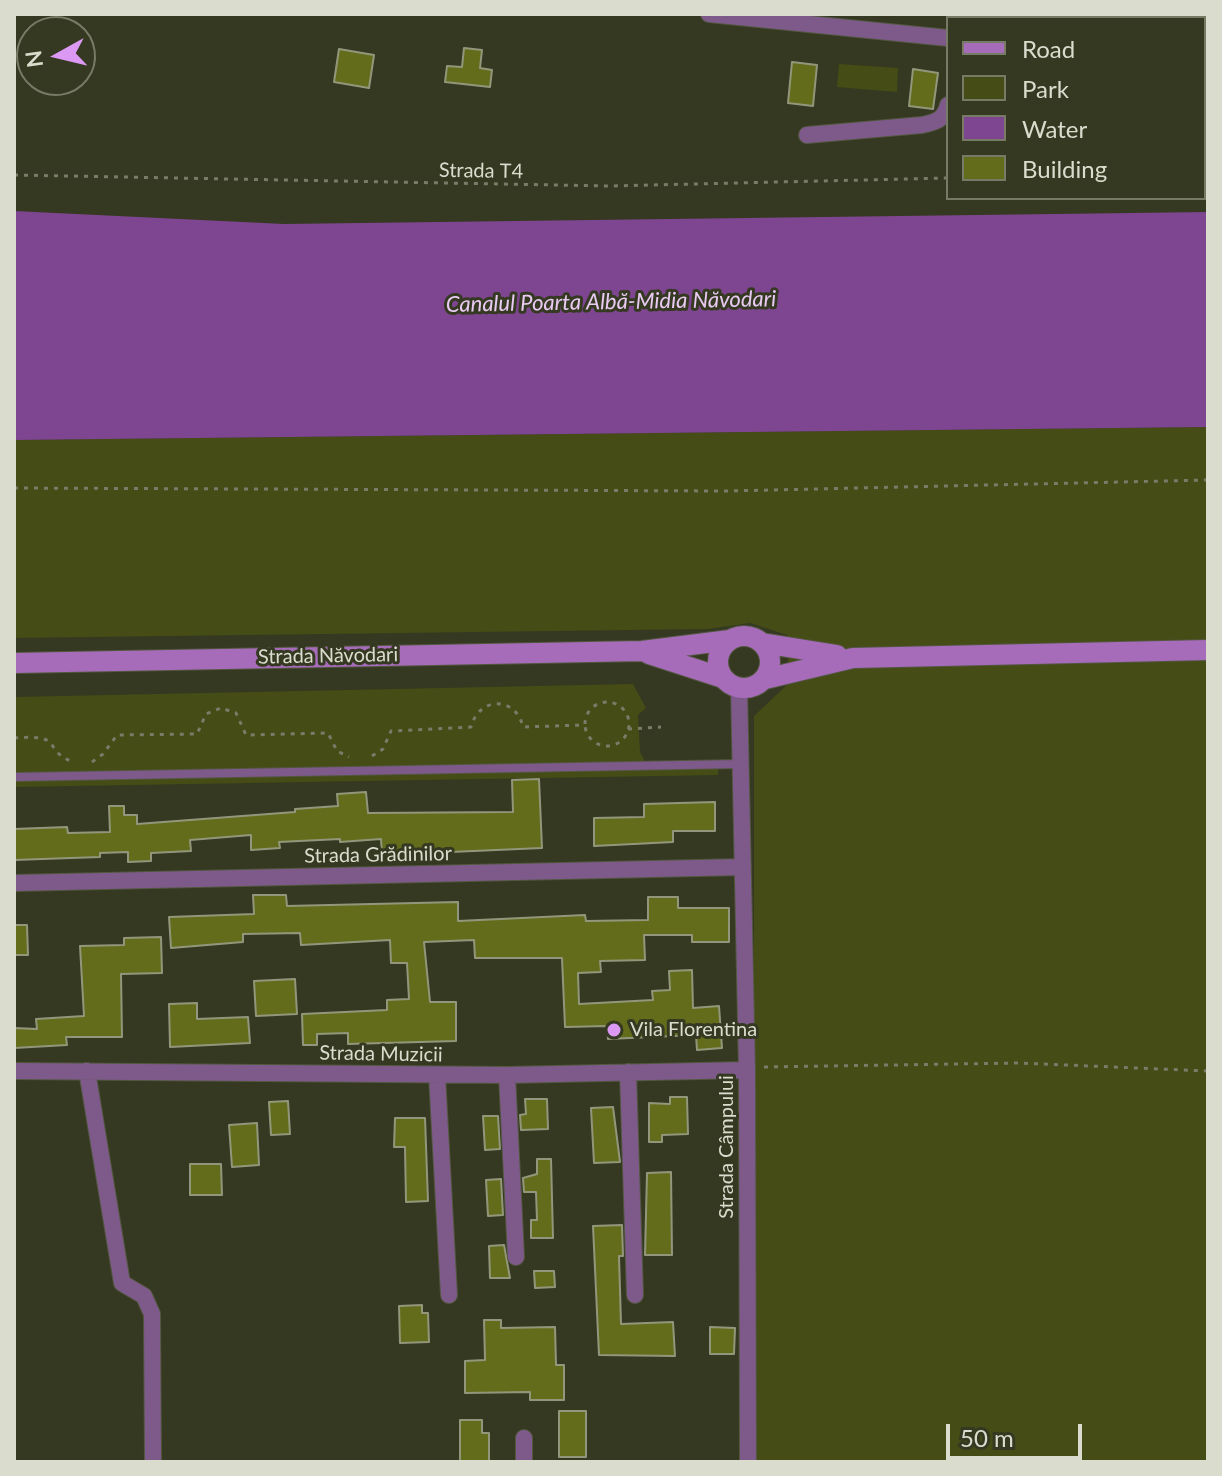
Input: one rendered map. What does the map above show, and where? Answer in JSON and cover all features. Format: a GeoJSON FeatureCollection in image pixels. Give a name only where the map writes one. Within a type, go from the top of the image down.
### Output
{"type":"FeatureCollection","features":[{"type":"Feature","properties":{"kind":"main road"},"geometry":{"type":"LineString","coordinates":[[853,658],[765,679],[751,688],[731,683],[719,654],[730,640],[746,636],[762,643],[853,658],[1208,650]]}},
{"type":"Feature","properties":{"kind":"main road","name":"Strada Năvodari"},"geometry":{"type":"LineString","coordinates":[[14,663],[642,651],[730,640]]}},
{"type":"Feature","properties":{"kind":"main road"},"geometry":{"type":"LineString","coordinates":[[762,643],[771,658],[765,679]]}},
{"type":"Feature","properties":{"kind":"main road","name":"Strada Năvodari"},"geometry":{"type":"LineString","coordinates":[[642,651],[731,683]]}},
{"type":"Feature","properties":{"kind":"street"},"geometry":{"type":"LineString","coordinates":[[709,14],[946,38]]}},
{"type":"Feature","properties":{"kind":"street"},"geometry":{"type":"LineString","coordinates":[[807,135],[922,125],[938,121],[946,110]]}},
{"type":"Feature","properties":{"kind":"street","name":"Strada Câmpului"},"geometry":{"type":"LineString","coordinates":[[731,683],[740,764],[743,867],[748,1462]]}},
{"type":"Feature","properties":{"kind":"street","name":"Strada Grădinilor"},"geometry":{"type":"LineString","coordinates":[[14,883],[743,867]]}},
{"type":"Feature","properties":{"kind":"street","name":"Strada Muzicii"},"geometry":{"type":"LineString","coordinates":[[14,1071],[507,1075],[747,1070]]}},
{"type":"Feature","properties":{"kind":"street"},"geometry":{"type":"LineString","coordinates":[[87,1071],[122,1283],[144,1296],[152,1314],[153,1462]]}},
{"type":"Feature","properties":{"kind":"street"},"geometry":{"type":"LineString","coordinates":[[628,1072],[635,1295]]}},
{"type":"Feature","properties":{"kind":"street"},"geometry":{"type":"LineString","coordinates":[[437,1075],[449,1295]]}},
{"type":"Feature","properties":{"kind":"street"},"geometry":{"type":"LineString","coordinates":[[507,1075],[516,1257]]}},
{"type":"Feature","properties":{"kind":"street"},"geometry":{"type":"LineString","coordinates":[[524,1438],[524,1462]]}},
{"type":"Feature","properties":{"kind":"lane"},"geometry":{"type":"LineString","coordinates":[[14,777],[740,764]]}},
{"type":"Feature","properties":{"kind":"path","name":"Strada T4"},"geometry":{"type":"LineString","coordinates":[[14,175],[609,186],[946,178]]}},
{"type":"Feature","properties":{"kind":"path"},"geometry":{"type":"LineString","coordinates":[[14,488],[727,491],[1208,480]]}},
{"type":"Feature","properties":{"kind":"path"},"geometry":{"type":"LineString","coordinates":[[609,702],[623,708],[628,729],[621,741],[608,746],[595,742],[584,725],[594,705],[609,702]]}},
{"type":"Feature","properties":{"kind":"path"},"geometry":{"type":"LineString","coordinates":[[365,759],[383,749],[391,731],[471,727],[478,711],[493,703],[517,712],[523,727],[584,725]]}},
{"type":"Feature","properties":{"kind":"path"},"geometry":{"type":"LineString","coordinates":[[87,763],[103,754],[117,735],[197,734],[206,714],[221,708],[236,713],[246,735],[328,733],[337,751],[355,759]]}},
{"type":"Feature","properties":{"kind":"path"},"geometry":{"type":"LineString","coordinates":[[628,729],[661,727]]}},
{"type":"Feature","properties":{"kind":"path"},"geometry":{"type":"LineString","coordinates":[[14,738],[41,736],[52,740],[60,754],[77,764]]}},
{"type":"Feature","properties":{"kind":"path"},"geometry":{"type":"LineString","coordinates":[[747,1070],[779,1065],[1018,1063],[1208,1071]]}},
{"type":"Feature","properties":{"kind":"green space"},"geometry":{"type":"Polygon","coordinates":[[[839,64],[898,68],[897,92],[837,87],[839,64]]]}},
{"type":"Feature","properties":{"kind":"green space"},"geometry":{"type":"Polygon","coordinates":[[[1208,427],[1208,1462],[754,1462],[754,716],[789,683],[787,635],[750,623],[708,629],[14,638],[14,440],[1208,427]]]}},
{"type":"Feature","properties":{"kind":"green space"},"geometry":{"type":"Polygon","coordinates":[[[633,684],[646,708],[638,715],[640,752],[645,761],[718,761],[718,775],[14,787],[14,697],[633,684]]]}},
{"type":"Feature","properties":{"kind":"water","name":"Canalul Poarta Albă-Midia Năvodari"},"geometry":{"type":"Polygon","coordinates":[[[14,211],[284,224],[1208,212],[1208,427],[14,440],[14,211]]]}},
{"type":"Feature","properties":{"kind":"building"},"geometry":{"type":"Polygon","coordinates":[[[464,48],[482,50],[480,68],[492,70],[490,87],[445,82],[447,66],[462,67],[464,48]]]}},
{"type":"Feature","properties":{"kind":"building"},"geometry":{"type":"Polygon","coordinates":[[[339,49],[374,55],[369,88],[334,82],[339,49]]]}},
{"type":"Feature","properties":{"kind":"building"},"geometry":{"type":"Polygon","coordinates":[[[792,62],[817,65],[813,106],[788,103],[792,62]]]}},
{"type":"Feature","properties":{"kind":"building"},"geometry":{"type":"Polygon","coordinates":[[[913,69],[938,73],[933,109],[909,106],[913,69]]]}},
{"type":"Feature","properties":{"kind":"building"},"geometry":{"type":"Polygon","coordinates":[[[539,779],[542,848],[382,855],[381,839],[340,842],[340,839],[279,842],[280,848],[251,850],[251,835],[190,840],[191,851],[151,853],[151,861],[128,862],[128,852],[100,853],[100,857],[14,860],[14,829],[67,827],[68,833],[110,832],[109,806],[124,806],[124,815],[137,815],[137,824],[338,806],[337,794],[366,792],[368,813],[513,812],[512,780],[539,779]]]}},
{"type":"Feature","properties":{"kind":"building"},"geometry":{"type":"Polygon","coordinates":[[[715,802],[715,831],[673,831],[673,842],[594,846],[594,818],[644,817],[644,804],[715,802]]]}},
{"type":"Feature","properties":{"kind":"building"},"geometry":{"type":"Polygon","coordinates":[[[253,895],[286,895],[287,906],[458,902],[458,921],[585,915],[586,921],[648,920],[648,897],[678,897],[678,908],[729,908],[729,942],[692,942],[692,935],[644,935],[645,960],[600,961],[601,972],[578,973],[579,1004],[653,1000],[652,991],[670,990],[669,971],[692,970],[693,1008],[719,1006],[722,1048],[697,1050],[696,1035],[608,1039],[607,1026],[565,1027],[562,958],[475,958],[474,940],[424,942],[430,1002],[456,1002],[456,1041],[348,1044],[348,1033],[317,1034],[317,1045],[303,1045],[302,1014],[387,1010],[387,1000],[409,999],[407,963],[391,963],[390,940],[301,945],[300,933],[243,934],[243,942],[171,948],[169,917],[254,914],[253,895]]]}},
{"type":"Feature","properties":{"kind":"building"},"geometry":{"type":"Polygon","coordinates":[[[14,925],[27,925],[28,955],[14,955],[14,925]]]}},
{"type":"Feature","properties":{"kind":"building"},"geometry":{"type":"Polygon","coordinates":[[[161,937],[162,973],[121,974],[122,1037],[66,1037],[67,1045],[14,1048],[14,1028],[37,1029],[36,1019],[84,1016],[80,946],[124,945],[124,938],[161,937]]]}},
{"type":"Feature","properties":{"kind":"building"},"geometry":{"type":"Polygon","coordinates":[[[295,979],[297,1014],[256,1016],[254,981],[295,979]]]}},
{"type":"Feature","properties":{"kind":"building"},"geometry":{"type":"Polygon","coordinates":[[[197,1003],[197,1019],[248,1017],[250,1043],[170,1047],[169,1004],[197,1003]]]}},
{"type":"Feature","properties":{"kind":"building"},"geometry":{"type":"Polygon","coordinates":[[[670,1097],[687,1097],[688,1134],[662,1135],[662,1142],[649,1142],[649,1103],[670,1104],[670,1097]]]}},
{"type":"Feature","properties":{"kind":"building"},"geometry":{"type":"Polygon","coordinates":[[[525,1099],[547,1099],[548,1129],[521,1130],[520,1115],[526,1114],[525,1099]]]}},
{"type":"Feature","properties":{"kind":"building"},"geometry":{"type":"Polygon","coordinates":[[[288,1101],[290,1134],[271,1135],[269,1102],[288,1101]]]}},
{"type":"Feature","properties":{"kind":"building"},"geometry":{"type":"Polygon","coordinates":[[[613,1107],[620,1162],[594,1163],[591,1108],[613,1107]]]}},
{"type":"Feature","properties":{"kind":"building"},"geometry":{"type":"Polygon","coordinates":[[[483,1116],[498,1116],[500,1149],[485,1150],[483,1116]]]}},
{"type":"Feature","properties":{"kind":"building"},"geometry":{"type":"Polygon","coordinates":[[[395,1118],[425,1118],[428,1201],[406,1202],[405,1147],[394,1147],[395,1118]]]}},
{"type":"Feature","properties":{"kind":"building"},"geometry":{"type":"Polygon","coordinates":[[[257,1123],[259,1165],[232,1167],[229,1125],[257,1123]]]}},
{"type":"Feature","properties":{"kind":"building"},"geometry":{"type":"Polygon","coordinates":[[[537,1159],[551,1159],[553,1238],[531,1238],[531,1220],[537,1220],[536,1192],[524,1192],[523,1178],[537,1174],[537,1159]]]}},
{"type":"Feature","properties":{"kind":"building"},"geometry":{"type":"Polygon","coordinates":[[[190,1164],[221,1164],[222,1195],[190,1195],[190,1164]]]}},
{"type":"Feature","properties":{"kind":"building"},"geometry":{"type":"Polygon","coordinates":[[[671,1172],[672,1255],[645,1255],[647,1173],[671,1172]]]}},
{"type":"Feature","properties":{"kind":"building"},"geometry":{"type":"Polygon","coordinates":[[[501,1179],[503,1215],[488,1216],[486,1180],[501,1179]]]}},
{"type":"Feature","properties":{"kind":"building"},"geometry":{"type":"Polygon","coordinates":[[[622,1225],[623,1256],[619,1256],[621,1324],[673,1322],[675,1356],[599,1355],[593,1226],[622,1225]]]}},
{"type":"Feature","properties":{"kind":"building"},"geometry":{"type":"Polygon","coordinates":[[[504,1245],[510,1278],[490,1278],[489,1246],[504,1245]]]}},
{"type":"Feature","properties":{"kind":"building"},"geometry":{"type":"Polygon","coordinates":[[[534,1271],[554,1271],[555,1287],[535,1288],[534,1271]]]}},
{"type":"Feature","properties":{"kind":"building"},"geometry":{"type":"Polygon","coordinates":[[[422,1305],[422,1313],[428,1313],[429,1342],[400,1343],[399,1306],[422,1305]]]}},
{"type":"Feature","properties":{"kind":"building"},"geometry":{"type":"Polygon","coordinates":[[[484,1320],[501,1320],[501,1328],[555,1327],[556,1365],[564,1365],[564,1400],[530,1400],[530,1392],[465,1393],[465,1361],[485,1360],[484,1320]]]}},
{"type":"Feature","properties":{"kind":"building"},"geometry":{"type":"Polygon","coordinates":[[[710,1327],[735,1328],[734,1354],[710,1354],[710,1327]]]}},
{"type":"Feature","properties":{"kind":"building"},"geometry":{"type":"Polygon","coordinates":[[[559,1411],[586,1411],[586,1457],[559,1457],[559,1411]]]}},
{"type":"Feature","properties":{"kind":"building"},"geometry":{"type":"Polygon","coordinates":[[[460,1420],[482,1420],[482,1433],[489,1433],[489,1461],[460,1461],[460,1420]]]}},
{"type":"Feature","properties":{"kind":"place","name":"Vila Florentina"},"geometry":{"type":"Point","coordinates":[614,1030]}}]}
